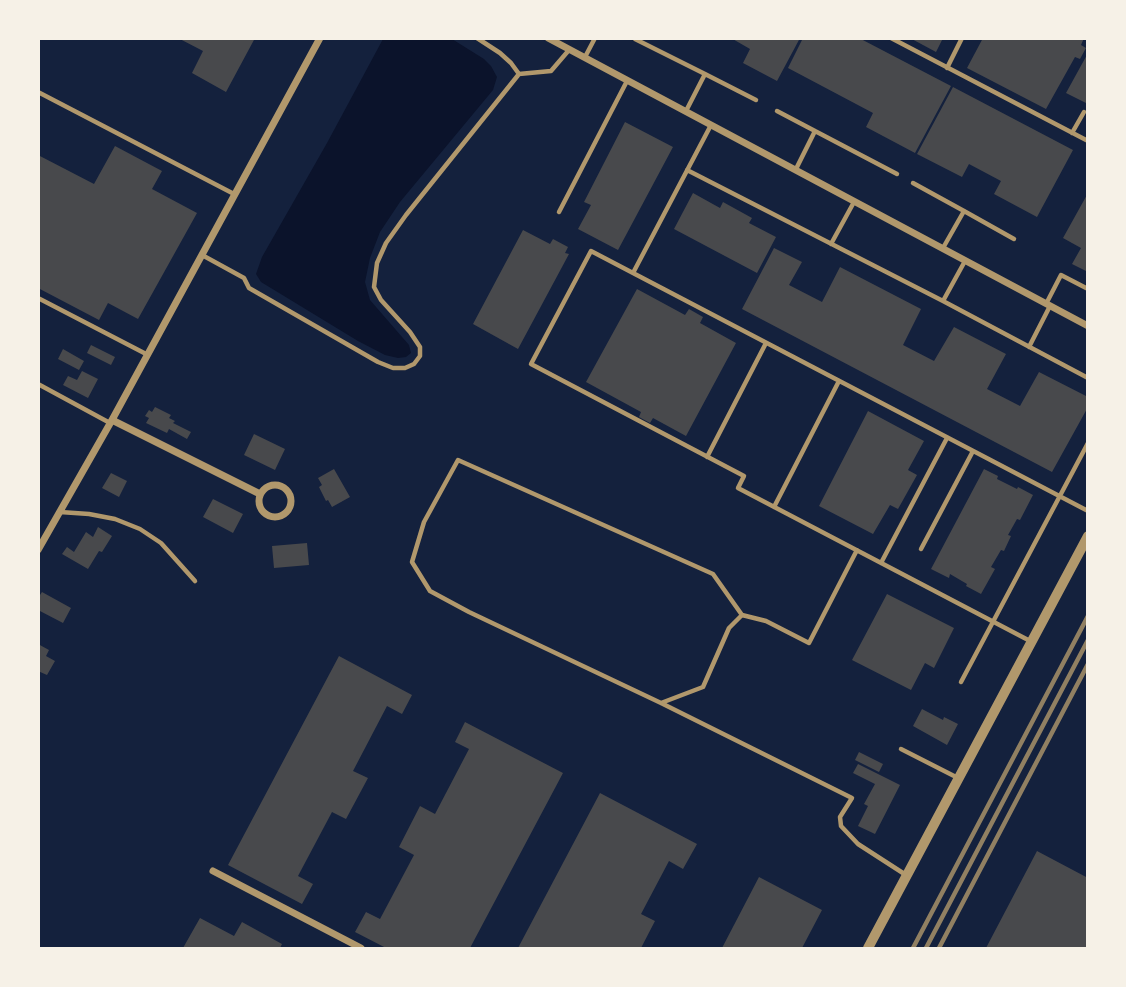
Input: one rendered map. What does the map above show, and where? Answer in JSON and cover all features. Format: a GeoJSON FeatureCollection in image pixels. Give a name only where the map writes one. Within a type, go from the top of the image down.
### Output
{"type":"FeatureCollection","features":[{"type":"Feature","properties":{"kind":"street"},"geometry":{"type":"LineString","coordinates":[[38,550],[148,355],[320,38]]}},
{"type":"Feature","properties":{"kind":"street"},"geometry":{"type":"LineString","coordinates":[[548,38],[1087,326]]}},
{"type":"Feature","properties":{"kind":"street"},"geometry":{"type":"LineString","coordinates":[[111,422],[260,494]]}},
{"type":"Feature","properties":{"kind":"street"},"geometry":{"type":"LineString","coordinates":[[269,485],[282,486],[290,496],[290,509],[280,517],[267,516],[259,506],[260,494],[269,485]]}},
{"type":"Feature","properties":{"kind":"street"},"geometry":{"type":"LineString","coordinates":[[868,948],[1087,537]]}},
{"type":"Feature","properties":{"kind":"street"},"geometry":{"type":"LineString","coordinates":[[213,871],[361,948]]}},
{"type":"Feature","properties":{"kind":"lane"},"geometry":{"type":"LineString","coordinates":[[477,38],[500,53],[519,74]]}},
{"type":"Feature","properties":{"kind":"lane"},"geometry":{"type":"LineString","coordinates":[[584,58],[595,38]]}},
{"type":"Feature","properties":{"kind":"lane"},"geometry":{"type":"LineString","coordinates":[[891,38],[1087,141]]}},
{"type":"Feature","properties":{"kind":"lane"},"geometry":{"type":"LineString","coordinates":[[947,68],[962,38]]}},
{"type":"Feature","properties":{"kind":"lane"},"geometry":{"type":"LineString","coordinates":[[635,39],[756,100]]}},
{"type":"Feature","properties":{"kind":"lane"},"geometry":{"type":"LineString","coordinates":[[202,255],[244,278],[249,288],[379,362],[393,368],[405,368],[414,364],[420,356],[420,347],[381,300],[374,287],[377,263],[386,243],[519,74],[551,71],[569,50]]}},
{"type":"Feature","properties":{"kind":"lane"},"geometry":{"type":"LineString","coordinates":[[686,112],[705,74]]}},
{"type":"Feature","properties":{"kind":"lane"},"geometry":{"type":"LineString","coordinates":[[559,212],[627,81]]}},
{"type":"Feature","properties":{"kind":"lane"},"geometry":{"type":"LineString","coordinates":[[38,92],[235,194]]}},
{"type":"Feature","properties":{"kind":"lane"},"geometry":{"type":"LineString","coordinates":[[777,111],[897,174]]}},
{"type":"Feature","properties":{"kind":"lane"},"geometry":{"type":"LineString","coordinates":[[1072,133],[1084,112]]}},
{"type":"Feature","properties":{"kind":"lane"},"geometry":{"type":"LineString","coordinates":[[633,273],[711,125]]}},
{"type":"Feature","properties":{"kind":"lane"},"geometry":{"type":"LineString","coordinates":[[795,170],[816,131]]}},
{"type":"Feature","properties":{"kind":"lane"},"geometry":{"type":"LineString","coordinates":[[687,170],[1087,378]]}},
{"type":"Feature","properties":{"kind":"lane"},"geometry":{"type":"LineString","coordinates":[[913,183],[1014,239]]}},
{"type":"Feature","properties":{"kind":"lane"},"geometry":{"type":"LineString","coordinates":[[831,244],[854,202]]}},
{"type":"Feature","properties":{"kind":"lane"},"geometry":{"type":"LineString","coordinates":[[943,249],[964,211]]}},
{"type":"Feature","properties":{"kind":"lane"},"geometry":{"type":"LineString","coordinates":[[1032,642],[738,488],[744,476],[531,364],[591,251],[1087,511]]}},
{"type":"Feature","properties":{"kind":"lane"},"geometry":{"type":"LineString","coordinates":[[943,301],[965,261]]}},
{"type":"Feature","properties":{"kind":"lane"},"geometry":{"type":"LineString","coordinates":[[1029,347],[1061,275],[1087,289]]}},
{"type":"Feature","properties":{"kind":"lane"},"geometry":{"type":"LineString","coordinates":[[38,298],[148,355]]}},
{"type":"Feature","properties":{"kind":"lane"},"geometry":{"type":"LineString","coordinates":[[707,457],[766,342]]}},
{"type":"Feature","properties":{"kind":"lane"},"geometry":{"type":"LineString","coordinates":[[774,507],[839,381]]}},
{"type":"Feature","properties":{"kind":"lane"},"geometry":{"type":"LineString","coordinates":[[38,384],[111,422]]}},
{"type":"Feature","properties":{"kind":"lane"},"geometry":{"type":"LineString","coordinates":[[881,563],[947,438]]}},
{"type":"Feature","properties":{"kind":"lane"},"geometry":{"type":"LineString","coordinates":[[961,682],[1087,443]]}},
{"type":"Feature","properties":{"kind":"lane"},"geometry":{"type":"LineString","coordinates":[[921,549],[973,451]]}},
{"type":"Feature","properties":{"kind":"lane"},"geometry":{"type":"LineString","coordinates":[[857,550],[809,643],[766,621],[742,615],[713,574],[458,460],[424,522],[412,562],[430,591],[469,612],[852,798],[841,817],[841,826],[858,844],[907,876]]}},
{"type":"Feature","properties":{"kind":"lane"},"geometry":{"type":"LineString","coordinates":[[60,512],[116,519],[141,529],[153,536],[195,581]]}},
{"type":"Feature","properties":{"kind":"lane"},"geometry":{"type":"LineString","coordinates":[[661,703],[703,687],[729,628],[742,615]]}},
{"type":"Feature","properties":{"kind":"lane"},"geometry":{"type":"LineString","coordinates":[[901,749],[959,779]]}},
{"type":"Feature","properties":{"kind":"water"},"geometry":{"type":"Polygon","coordinates":[[[383,39],[452,39],[484,59],[497,77],[493,90],[400,202],[380,232],[370,258],[365,282],[370,300],[409,345],[411,353],[398,358],[385,355],[358,341],[261,282],[256,274],[262,257],[383,39]]]}},
{"type":"Feature","properties":{"kind":"building"},"geometry":{"type":"Polygon","coordinates":[[[178,38],[255,38],[226,92],[192,73],[203,51],[178,38]]]}},
{"type":"Feature","properties":{"kind":"building"},"geometry":{"type":"Polygon","coordinates":[[[731,38],[800,38],[777,81],[743,63],[750,49],[731,38]]]}},
{"type":"Feature","properties":{"kind":"building"},"geometry":{"type":"Polygon","coordinates":[[[803,38],[859,38],[951,86],[915,153],[866,127],[873,113],[788,68],[803,38]]]}},
{"type":"Feature","properties":{"kind":"building"},"geometry":{"type":"Polygon","coordinates":[[[910,38],[943,38],[936,52],[910,38]]]}},
{"type":"Feature","properties":{"kind":"building"},"geometry":{"type":"Polygon","coordinates":[[[983,38],[1084,38],[1081,45],[1086,48],[1080,59],[1075,57],[1046,109],[967,68],[983,38]]]}},
{"type":"Feature","properties":{"kind":"building"},"geometry":{"type":"Polygon","coordinates":[[[1088,53],[1088,104],[1066,93],[1088,53]]]}},
{"type":"Feature","properties":{"kind":"building"},"geometry":{"type":"Polygon","coordinates":[[[953,87],[1073,150],[1037,217],[994,194],[1001,181],[969,164],[962,177],[917,154],[953,87]]]}},
{"type":"Feature","properties":{"kind":"building"},"geometry":{"type":"Polygon","coordinates":[[[625,122],[673,147],[618,250],[578,229],[591,205],[584,202],[625,122]]]}},
{"type":"Feature","properties":{"kind":"building"},"geometry":{"type":"Polygon","coordinates":[[[115,146],[162,171],[152,189],[197,213],[138,319],[108,303],[99,320],[38,288],[38,155],[94,184],[115,146]]]}},
{"type":"Feature","properties":{"kind":"building"},"geometry":{"type":"Polygon","coordinates":[[[693,193],[720,208],[723,202],[752,218],[749,223],[776,237],[757,273],[674,229],[693,193]]]}},
{"type":"Feature","properties":{"kind":"building"},"geometry":{"type":"Polygon","coordinates":[[[1088,193],[1088,272],[1072,264],[1081,248],[1063,238],[1088,193]]]}},
{"type":"Feature","properties":{"kind":"building"},"geometry":{"type":"Polygon","coordinates":[[[523,230],[550,244],[553,239],[568,247],[565,253],[569,254],[518,349],[473,324],[523,230]]]}},
{"type":"Feature","properties":{"kind":"building"},"geometry":{"type":"Polygon","coordinates":[[[774,248],[802,262],[789,285],[822,302],[840,267],[921,309],[903,345],[934,361],[954,327],[1006,354],[987,389],[1020,406],[1039,372],[1088,397],[1088,407],[1052,472],[742,309],[774,248]]]}},
{"type":"Feature","properties":{"kind":"building"},"geometry":{"type":"Polygon","coordinates":[[[637,289],[685,315],[689,309],[703,317],[700,323],[736,343],[686,436],[653,418],[650,423],[639,417],[641,412],[586,382],[637,289]]]}},
{"type":"Feature","properties":{"kind":"building"},"geometry":{"type":"Polygon","coordinates":[[[91,345],[115,357],[111,365],[87,353],[91,345]]]}},
{"type":"Feature","properties":{"kind":"building"},"geometry":{"type":"Polygon","coordinates":[[[63,349],[84,361],[79,370],[58,359],[63,349]]]}},
{"type":"Feature","properties":{"kind":"building"},"geometry":{"type":"Polygon","coordinates":[[[82,371],[98,379],[88,398],[63,385],[68,376],[77,380],[82,371]]]}},
{"type":"Feature","properties":{"kind":"building"},"geometry":{"type":"Polygon","coordinates":[[[155,407],[171,415],[169,418],[175,421],[173,423],[191,432],[187,439],[169,429],[167,433],[146,423],[149,418],[145,416],[155,407]]]}},
{"type":"Feature","properties":{"kind":"building"},"geometry":{"type":"Polygon","coordinates":[[[868,411],[924,441],[908,470],[917,475],[898,509],[890,505],[873,534],[819,506],[868,411]]]}},
{"type":"Feature","properties":{"kind":"building"},"geometry":{"type":"Polygon","coordinates":[[[254,434],[285,449],[275,470],[244,455],[254,434]]]}},
{"type":"Feature","properties":{"kind":"building"},"geometry":{"type":"Polygon","coordinates":[[[334,469],[350,497],[332,507],[319,487],[322,485],[318,478],[334,469]]]}},
{"type":"Feature","properties":{"kind":"building"},"geometry":{"type":"Polygon","coordinates":[[[984,469],[998,476],[997,479],[1033,495],[1020,520],[1017,519],[1008,535],[1011,536],[1004,551],[1001,550],[991,567],[995,569],[981,594],[950,574],[949,578],[931,569],[984,469]]]}},
{"type":"Feature","properties":{"kind":"building"},"geometry":{"type":"Polygon","coordinates":[[[111,473],[127,481],[119,497],[102,488],[111,473]]]}},
{"type":"Feature","properties":{"kind":"building"},"geometry":{"type":"Polygon","coordinates":[[[213,499],[243,514],[233,533],[203,517],[213,499]]]}},
{"type":"Feature","properties":{"kind":"building"},"geometry":{"type":"Polygon","coordinates":[[[98,527],[112,536],[88,569],[62,554],[67,547],[74,552],[86,532],[93,537],[98,527]]]}},
{"type":"Feature","properties":{"kind":"building"},"geometry":{"type":"Polygon","coordinates":[[[307,543],[309,565],[274,568],[272,546],[307,543]]]}},
{"type":"Feature","properties":{"kind":"building"},"geometry":{"type":"Polygon","coordinates":[[[42,592],[71,608],[63,623],[38,610],[38,598],[42,592]]]}},
{"type":"Feature","properties":{"kind":"building"},"geometry":{"type":"Polygon","coordinates":[[[887,594],[954,628],[934,668],[925,663],[911,690],[852,660],[887,594]]]}},
{"type":"Feature","properties":{"kind":"building"},"geometry":{"type":"Polygon","coordinates":[[[38,644],[49,650],[46,656],[55,661],[47,675],[38,671],[38,644]]]}},
{"type":"Feature","properties":{"kind":"building"},"geometry":{"type":"Polygon","coordinates":[[[339,656],[412,695],[402,714],[387,706],[353,771],[368,778],[346,819],[332,812],[298,876],[313,884],[302,904],[228,865],[339,656]]]}},
{"type":"Feature","properties":{"kind":"building"},"geometry":{"type":"Polygon","coordinates":[[[922,709],[958,724],[947,745],[913,726],[922,709]]]}},
{"type":"Feature","properties":{"kind":"building"},"geometry":{"type":"Polygon","coordinates":[[[465,722],[563,773],[470,948],[386,948],[355,932],[366,912],[380,919],[414,855],[399,847],[420,806],[435,814],[469,749],[455,742],[465,722]]]}},
{"type":"Feature","properties":{"kind":"building"},"geometry":{"type":"Polygon","coordinates":[[[859,752],[883,764],[879,772],[855,760],[859,752]]]}},
{"type":"Feature","properties":{"kind":"building"},"geometry":{"type":"Polygon","coordinates":[[[858,764],[900,785],[875,834],[858,826],[868,806],[864,804],[875,784],[853,773],[858,764]]]}},
{"type":"Feature","properties":{"kind":"building"},"geometry":{"type":"Polygon","coordinates":[[[600,793],[697,844],[683,869],[669,861],[641,914],[655,921],[641,948],[518,948],[600,793]]]}},
{"type":"Feature","properties":{"kind":"building"},"geometry":{"type":"Polygon","coordinates":[[[1037,851],[1088,878],[1088,948],[986,948],[1037,851]]]}},
{"type":"Feature","properties":{"kind":"building"},"geometry":{"type":"Polygon","coordinates":[[[759,877],[822,910],[802,948],[722,948],[759,877]]]}},
{"type":"Feature","properties":{"kind":"building"},"geometry":{"type":"Polygon","coordinates":[[[200,918],[234,936],[242,922],[282,944],[280,948],[183,948],[200,918]]]}},
{"type":"Feature","properties":{"kind":"railway"},"geometry":{"type":"LineString","coordinates":[[913,948],[1088,616]]}},
{"type":"Feature","properties":{"kind":"railway"},"geometry":{"type":"LineString","coordinates":[[926,948],[1088,640]]}},
{"type":"Feature","properties":{"kind":"railway"},"geometry":{"type":"LineString","coordinates":[[939,948],[1088,664]]}}]}
